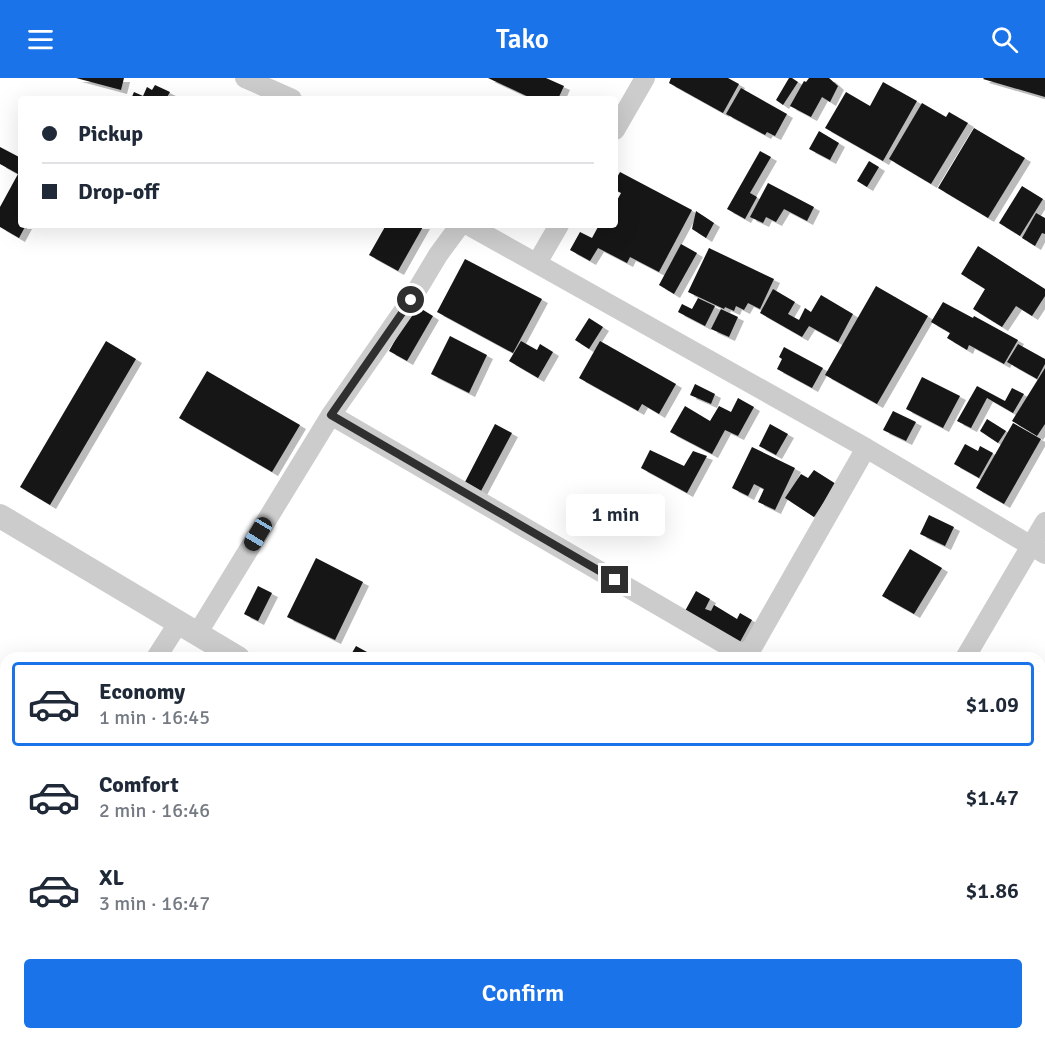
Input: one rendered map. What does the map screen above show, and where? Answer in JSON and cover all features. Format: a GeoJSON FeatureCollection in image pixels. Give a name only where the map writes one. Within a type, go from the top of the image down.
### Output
{"type":"FeatureCollection","features":[{"type":"Feature","properties":{"kind":"street"},"geometry":{"type":"LineString","coordinates":[[245,78],[285,96]]}},
{"type":"Feature","properties":{"kind":"street"},"geometry":{"type":"LineString","coordinates":[[618,125],[645,78]]}},
{"type":"Feature","properties":{"kind":"street"},"geometry":{"type":"LineString","coordinates":[[162,652],[188,628],[458,228]]}},
{"type":"Feature","properties":{"kind":"street"},"geometry":{"type":"LineString","coordinates":[[473,228],[866,448],[1038,550]]}},
{"type":"Feature","properties":{"kind":"street"},"geometry":{"type":"LineString","coordinates":[[537,263],[558,228]]}},
{"type":"Feature","properties":{"kind":"street"},"geometry":{"type":"LineString","coordinates":[[331,415],[742,652]]}},
{"type":"Feature","properties":{"kind":"street"},"geometry":{"type":"LineString","coordinates":[[747,652],[753,646],[866,448]]}},
{"type":"Feature","properties":{"kind":"street"},"geometry":{"type":"LineString","coordinates":[[0,516],[228,652]]}},
{"type":"Feature","properties":{"kind":"street"},"geometry":{"type":"LineString","coordinates":[[969,652],[1038,550],[1045,522]]}},
{"type":"Feature","properties":{"kind":"building"},"geometry":{"type":"Polygon","coordinates":[[[76,78],[124,78],[121,90],[76,78]]]}},
{"type":"Feature","properties":{"kind":"building"},"geometry":{"type":"Polygon","coordinates":[[[488,78],[546,78],[564,86],[559,96],[527,96],[488,78]]]}},
{"type":"Feature","properties":{"kind":"building"},"geometry":{"type":"Polygon","coordinates":[[[671,78],[728,78],[739,84],[723,113],[669,83],[671,78]]]}},
{"type":"Feature","properties":{"kind":"building"},"geometry":{"type":"Polygon","coordinates":[[[789,78],[798,82],[783,105],[776,100],[789,78]]]}},
{"type":"Feature","properties":{"kind":"building"},"geometry":{"type":"Polygon","coordinates":[[[809,78],[829,78],[838,86],[830,102],[822,97],[811,117],[790,106],[804,81],[806,82],[809,78]]]}},
{"type":"Feature","properties":{"kind":"building"},"geometry":{"type":"Polygon","coordinates":[[[1045,78],[1045,97],[983,79],[1045,78]]]}},
{"type":"Feature","properties":{"kind":"building"},"geometry":{"type":"Polygon","coordinates":[[[883,82],[917,101],[883,161],[825,128],[846,92],[870,106],[883,82]]]}},
{"type":"Feature","properties":{"kind":"building"},"geometry":{"type":"Polygon","coordinates":[[[155,85],[170,92],[168,96],[143,96],[147,87],[152,90],[155,85]]]}},
{"type":"Feature","properties":{"kind":"building"},"geometry":{"type":"Polygon","coordinates":[[[741,88],[787,114],[775,136],[767,132],[765,135],[726,114],[741,88]]]}},
{"type":"Feature","properties":{"kind":"building"},"geometry":{"type":"Polygon","coordinates":[[[922,103],[946,117],[949,112],[968,123],[931,184],[889,159],[922,103]]]}},
{"type":"Feature","properties":{"kind":"building"},"geometry":{"type":"Polygon","coordinates":[[[974,128],[1025,158],[988,218],[938,188],[974,128]]]}},
{"type":"Feature","properties":{"kind":"building"},"geometry":{"type":"Polygon","coordinates":[[[819,131],[839,143],[830,160],[809,149],[819,131]]]}},
{"type":"Feature","properties":{"kind":"building"},"geometry":{"type":"Polygon","coordinates":[[[0,147],[18,156],[18,174],[0,164],[0,147]]]}},
{"type":"Feature","properties":{"kind":"building"},"geometry":{"type":"Polygon","coordinates":[[[760,151],[771,157],[750,193],[757,197],[745,219],[727,209],[760,151]]]}},
{"type":"Feature","properties":{"kind":"building"},"geometry":{"type":"Polygon","coordinates":[[[869,161],[879,167],[867,187],[857,181],[869,161]]]}},
{"type":"Feature","properties":{"kind":"building"},"geometry":{"type":"Polygon","coordinates":[[[620,172],[692,210],[659,272],[630,257],[627,263],[598,248],[590,261],[570,250],[580,232],[592,238],[597,228],[618,228],[618,198],[621,193],[618,192],[620,172]]]}},
{"type":"Feature","properties":{"kind":"building"},"geometry":{"type":"Polygon","coordinates":[[[18,174],[18,228],[24,228],[19,238],[0,227],[0,207],[18,174]]]}},
{"type":"Feature","properties":{"kind":"building"},"geometry":{"type":"Polygon","coordinates":[[[768,183],[814,207],[807,221],[784,209],[776,222],[766,217],[763,223],[750,217],[768,183]]]}},
{"type":"Feature","properties":{"kind":"building"},"geometry":{"type":"Polygon","coordinates":[[[1022,186],[1043,199],[1020,236],[999,223],[1022,186]]]}},
{"type":"Feature","properties":{"kind":"building"},"geometry":{"type":"Polygon","coordinates":[[[696,211],[714,223],[706,238],[692,229],[696,211]]]}},
{"type":"Feature","properties":{"kind":"building"},"geometry":{"type":"Polygon","coordinates":[[[1036,213],[1045,218],[1045,234],[1042,233],[1035,246],[1022,238],[1036,213]]]}},
{"type":"Feature","properties":{"kind":"building"},"geometry":{"type":"Polygon","coordinates":[[[384,228],[422,228],[398,271],[369,255],[384,228]]]}},
{"type":"Feature","properties":{"kind":"building"},"geometry":{"type":"Polygon","coordinates":[[[681,244],[697,253],[674,294],[659,285],[681,244]]]}},
{"type":"Feature","properties":{"kind":"building"},"geometry":{"type":"Polygon","coordinates":[[[978,246],[1045,289],[1045,296],[1032,316],[1016,306],[1002,327],[973,309],[985,289],[961,274],[978,246]]]}},
{"type":"Feature","properties":{"kind":"building"},"geometry":{"type":"Polygon","coordinates":[[[709,248],[774,279],[760,309],[748,303],[744,310],[736,306],[734,311],[725,307],[724,309],[688,292],[709,248]]]}},
{"type":"Feature","properties":{"kind":"building"},"geometry":{"type":"Polygon","coordinates":[[[465,259],[542,299],[513,353],[437,312],[465,259]]]}},
{"type":"Feature","properties":{"kind":"building"},"geometry":{"type":"Polygon","coordinates":[[[876,286],[928,316],[877,404],[825,375],[876,286]]]}},
{"type":"Feature","properties":{"kind":"building"},"geometry":{"type":"Polygon","coordinates":[[[773,289],[795,302],[788,314],[799,320],[805,308],[811,312],[821,295],[853,314],[838,342],[809,326],[802,337],[760,313],[773,289]]]}},
{"type":"Feature","properties":{"kind":"building"},"geometry":{"type":"Polygon","coordinates":[[[698,298],[715,306],[705,326],[678,312],[682,304],[692,309],[698,298]]]}},
{"type":"Feature","properties":{"kind":"building"},"geometry":{"type":"Polygon","coordinates":[[[943,302],[1018,340],[1004,364],[969,345],[967,350],[947,338],[950,333],[931,322],[943,302]]]}},
{"type":"Feature","properties":{"kind":"building"},"geometry":{"type":"Polygon","coordinates":[[[415,305],[433,316],[407,361],[389,351],[415,305]]]}},
{"type":"Feature","properties":{"kind":"building"},"geometry":{"type":"Polygon","coordinates":[[[721,309],[738,317],[729,337],[711,329],[721,309]]]}},
{"type":"Feature","properties":{"kind":"building"},"geometry":{"type":"Polygon","coordinates":[[[589,318],[603,327],[589,349],[575,340],[589,318]]]}},
{"type":"Feature","properties":{"kind":"building"},"geometry":{"type":"Polygon","coordinates":[[[450,336],[487,355],[469,393],[431,374],[450,336]]]}},
{"type":"Feature","properties":{"kind":"building"},"geometry":{"type":"Polygon","coordinates":[[[106,341],[136,359],[50,505],[20,487],[106,341]]]}},
{"type":"Feature","properties":{"kind":"building"},"geometry":{"type":"Polygon","coordinates":[[[521,341],[537,350],[540,344],[553,352],[538,378],[509,361],[521,341]]]}},
{"type":"Feature","properties":{"kind":"building"},"geometry":{"type":"Polygon","coordinates":[[[600,341],[676,384],[659,414],[642,404],[638,411],[579,378],[600,341]]]}},
{"type":"Feature","properties":{"kind":"building"},"geometry":{"type":"Polygon","coordinates":[[[1018,344],[1045,359],[1045,364],[1037,379],[1007,362],[1018,344]]]}},
{"type":"Feature","properties":{"kind":"building"},"geometry":{"type":"Polygon","coordinates":[[[784,347],[823,368],[812,388],[777,369],[784,347]]]}},
{"type":"Feature","properties":{"kind":"building"},"geometry":{"type":"Polygon","coordinates":[[[1045,368],[1045,424],[1037,436],[1012,421],[1045,368]]]}},
{"type":"Feature","properties":{"kind":"building"},"geometry":{"type":"Polygon","coordinates":[[[207,371],[300,425],[272,472],[179,418],[207,371]]]}},
{"type":"Feature","properties":{"kind":"building"},"geometry":{"type":"Polygon","coordinates":[[[922,377],[960,396],[943,428],[906,409],[922,377]]]}},
{"type":"Feature","properties":{"kind":"building"},"geometry":{"type":"Polygon","coordinates":[[[695,384],[715,394],[711,404],[690,395],[695,384]]]}},
{"type":"Feature","properties":{"kind":"building"},"geometry":{"type":"Polygon","coordinates":[[[977,386],[1005,401],[1012,388],[1024,394],[1013,413],[987,398],[971,428],[957,421],[977,386]]]}},
{"type":"Feature","properties":{"kind":"building"},"geometry":{"type":"Polygon","coordinates":[[[738,398],[754,407],[738,436],[725,430],[712,454],[670,432],[685,406],[710,421],[719,406],[731,412],[738,398]]]}},
{"type":"Feature","properties":{"kind":"building"},"geometry":{"type":"Polygon","coordinates":[[[893,411],[916,422],[906,441],[883,430],[893,411]]]}},
{"type":"Feature","properties":{"kind":"building"},"geometry":{"type":"Polygon","coordinates":[[[987,419],[1006,431],[998,443],[980,431],[987,419]]]}},
{"type":"Feature","properties":{"kind":"building"},"geometry":{"type":"Polygon","coordinates":[[[1013,423],[1041,439],[1004,504],[976,488],[1013,423]]]}},
{"type":"Feature","properties":{"kind":"building"},"geometry":{"type":"Polygon","coordinates":[[[495,424],[512,433],[481,491],[465,482],[495,424]]]}},
{"type":"Feature","properties":{"kind":"building"},"geometry":{"type":"Polygon","coordinates":[[[770,424],[788,434],[776,455],[759,446],[770,424]]]}},
{"type":"Feature","properties":{"kind":"building"},"geometry":{"type":"Polygon","coordinates":[[[965,444],[978,451],[980,446],[993,453],[979,478],[954,464],[965,444]]]}},
{"type":"Feature","properties":{"kind":"building"},"geometry":{"type":"Polygon","coordinates":[[[752,447],[795,468],[775,510],[758,502],[764,489],[754,484],[748,496],[732,488],[752,447]]]}},
{"type":"Feature","properties":{"kind":"building"},"geometry":{"type":"Polygon","coordinates":[[[650,450],[684,466],[693,451],[707,456],[687,493],[641,468],[650,450]]]}},
{"type":"Feature","properties":{"kind":"building"},"geometry":{"type":"Polygon","coordinates":[[[814,470],[836,484],[814,517],[785,498],[801,474],[808,478],[814,470]]]}},
{"type":"Feature","properties":{"kind":"building"},"geometry":{"type":"Polygon","coordinates":[[[929,515],[954,527],[945,546],[920,534],[929,515]]]}},
{"type":"Feature","properties":{"kind":"building"},"geometry":{"type":"Polygon","coordinates":[[[910,549],[942,568],[914,614],[882,596],[910,549]]]}},
{"type":"Feature","properties":{"kind":"building"},"geometry":{"type":"Polygon","coordinates":[[[316,558],[363,582],[335,640],[287,617],[316,558]]]}},
{"type":"Feature","properties":{"kind":"building"},"geometry":{"type":"Polygon","coordinates":[[[258,586],[272,593],[258,621],[244,614],[258,586]]]}},
{"type":"Feature","properties":{"kind":"building"},"geometry":{"type":"Polygon","coordinates":[[[696,591],[710,599],[705,609],[711,611],[714,605],[737,619],[740,613],[752,620],[740,642],[685,611],[696,591]]]}},
{"type":"Feature","properties":{"kind":"building"},"geometry":{"type":"Polygon","coordinates":[[[356,646],[367,652],[352,652],[356,646]]]}},
{"type":"Feature","properties":{"kind":"route"},"geometry":{"type":"LineString","coordinates":[[411,300],[331,415],[615,580]]}}]}
